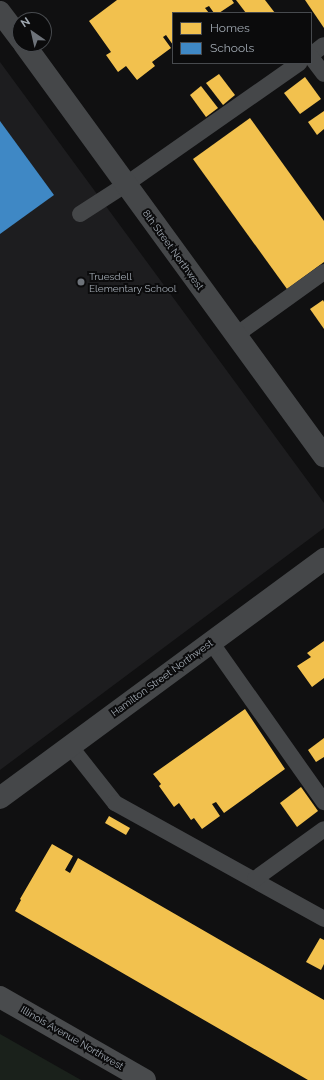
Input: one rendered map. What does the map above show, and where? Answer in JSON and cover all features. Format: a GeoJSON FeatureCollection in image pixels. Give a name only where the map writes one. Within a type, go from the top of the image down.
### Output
{"type":"FeatureCollection","features":[{"type":"Feature","properties":{"kind":"street"},"geometry":{"type":"LineString","coordinates":[[0,12],[12,28]]}},
{"type":"Feature","properties":{"kind":"street","name":"8th Street Northwest"},"geometry":{"type":"LineString","coordinates":[[30,52],[125,185],[324,456]]}},
{"type":"Feature","properties":{"kind":"street","name":"Hamilton Street Northwest"},"geometry":{"type":"LineString","coordinates":[[0,798],[324,559]]}},
{"type":"Feature","properties":{"kind":"street","name":"Illinois Avenue Northwest"},"geometry":{"type":"LineString","coordinates":[[0,997],[144,1080]]}},
{"type":"Feature","properties":{"kind":"lane"},"geometry":{"type":"LineString","coordinates":[[312,55],[324,45]]}},
{"type":"Feature","properties":{"kind":"lane"},"geometry":{"type":"LineString","coordinates":[[312,57],[324,74]]}},
{"type":"Feature","properties":{"kind":"lane"},"geometry":{"type":"LineString","coordinates":[[80,214],[125,185],[298,64]]}},
{"type":"Feature","properties":{"kind":"lane"},"geometry":{"type":"LineString","coordinates":[[236,335],[324,272]]}},
{"type":"Feature","properties":{"kind":"lane"},"geometry":{"type":"LineString","coordinates":[[211,642],[324,802]]}},
{"type":"Feature","properties":{"kind":"lane"},"geometry":{"type":"LineString","coordinates":[[70,746],[115,803],[255,879],[324,919]]}},
{"type":"Feature","properties":{"kind":"lane"},"geometry":{"type":"LineString","coordinates":[[255,879],[324,829]]}},
{"type":"Feature","properties":{"kind":"shaded area","name":"Truesdell Elementary School"},"geometry":{"type":"Polygon","coordinates":[[[0,62],[324,503],[324,528],[0,770],[0,62]]]}},
{"type":"Feature","properties":{"kind":"shaded area"},"geometry":{"type":"Polygon","coordinates":[[[0,1034],[81,1080],[0,1080],[0,1034]]]}},
{"type":"Feature","properties":{"kind":"building: Homes"},"geometry":{"type":"Polygon","coordinates":[[[117,0],[232,0],[234,3],[220,12],[213,12],[209,6],[205,8],[208,12],[172,12],[172,44],[166,35],[163,37],[171,48],[152,62],[155,66],[137,80],[126,66],[118,72],[106,55],[111,52],[89,21],[117,0]]]}},
{"type":"Feature","properties":{"kind":"building: Homes"},"geometry":{"type":"Polygon","coordinates":[[[236,0],[265,0],[274,12],[245,12],[236,0]]]}},
{"type":"Feature","properties":{"kind":"building: Homes"},"geometry":{"type":"Polygon","coordinates":[[[305,0],[324,0],[324,28],[305,0]]]}},
{"type":"Feature","properties":{"kind":"building: Homes"},"geometry":{"type":"Polygon","coordinates":[[[219,74],[235,95],[223,105],[206,83],[219,74]]]}},
{"type":"Feature","properties":{"kind":"building: Homes"},"geometry":{"type":"Polygon","coordinates":[[[305,77],[321,99],[300,114],[284,93],[305,77]]]}},
{"type":"Feature","properties":{"kind":"building: Homes"},"geometry":{"type":"Polygon","coordinates":[[[201,86],[218,108],[206,117],[190,95],[201,86]]]}},
{"type":"Feature","properties":{"kind":"building: Homes"},"geometry":{"type":"Polygon","coordinates":[[[324,111],[324,129],[317,135],[308,122],[324,111]]]}},
{"type":"Feature","properties":{"kind":"building: Homes"},"geometry":{"type":"Polygon","coordinates":[[[250,118],[324,221],[324,262],[287,289],[193,159],[250,118]]]}},
{"type":"Feature","properties":{"kind":"building: Homes"},"geometry":{"type":"Polygon","coordinates":[[[323,300],[324,302],[324,329],[310,309],[323,300]]]}},
{"type":"Feature","properties":{"kind":"building: Homes"},"geometry":{"type":"Polygon","coordinates":[[[324,641],[324,678],[312,687],[297,666],[311,657],[307,653],[324,641]]]}},
{"type":"Feature","properties":{"kind":"building: Homes"},"geometry":{"type":"Polygon","coordinates":[[[245,709],[285,769],[224,813],[216,802],[212,804],[220,816],[202,829],[194,818],[191,820],[179,803],[174,807],[159,786],[161,784],[153,774],[245,709]]]}},
{"type":"Feature","properties":{"kind":"building: Homes"},"geometry":{"type":"Polygon","coordinates":[[[324,738],[324,757],[316,762],[308,750],[324,738]]]}},
{"type":"Feature","properties":{"kind":"building: Homes"},"geometry":{"type":"Polygon","coordinates":[[[301,787],[318,811],[297,827],[280,803],[301,787]]]}},
{"type":"Feature","properties":{"kind":"building: Homes"},"geometry":{"type":"Polygon","coordinates":[[[109,816],[130,828],[126,835],[105,823],[109,816]]]}},
{"type":"Feature","properties":{"kind":"building: Homes"},"geometry":{"type":"Polygon","coordinates":[[[52,844],[73,856],[65,870],[70,873],[78,858],[324,1000],[324,1080],[308,1080],[15,911],[21,900],[20,899],[52,844]]]}},
{"type":"Feature","properties":{"kind":"building: Homes"},"geometry":{"type":"Polygon","coordinates":[[[320,938],[324,940],[324,964],[321,970],[306,962],[320,938]]]}},
{"type":"Feature","properties":{"kind":"building: Schools"},"geometry":{"type":"Polygon","coordinates":[[[0,121],[54,195],[0,234],[0,121]]]}},
{"type":"Feature","properties":{"kind":"place","name":"Truesdell Elementary School"},"geometry":{"type":"Point","coordinates":[81,282]}}]}
